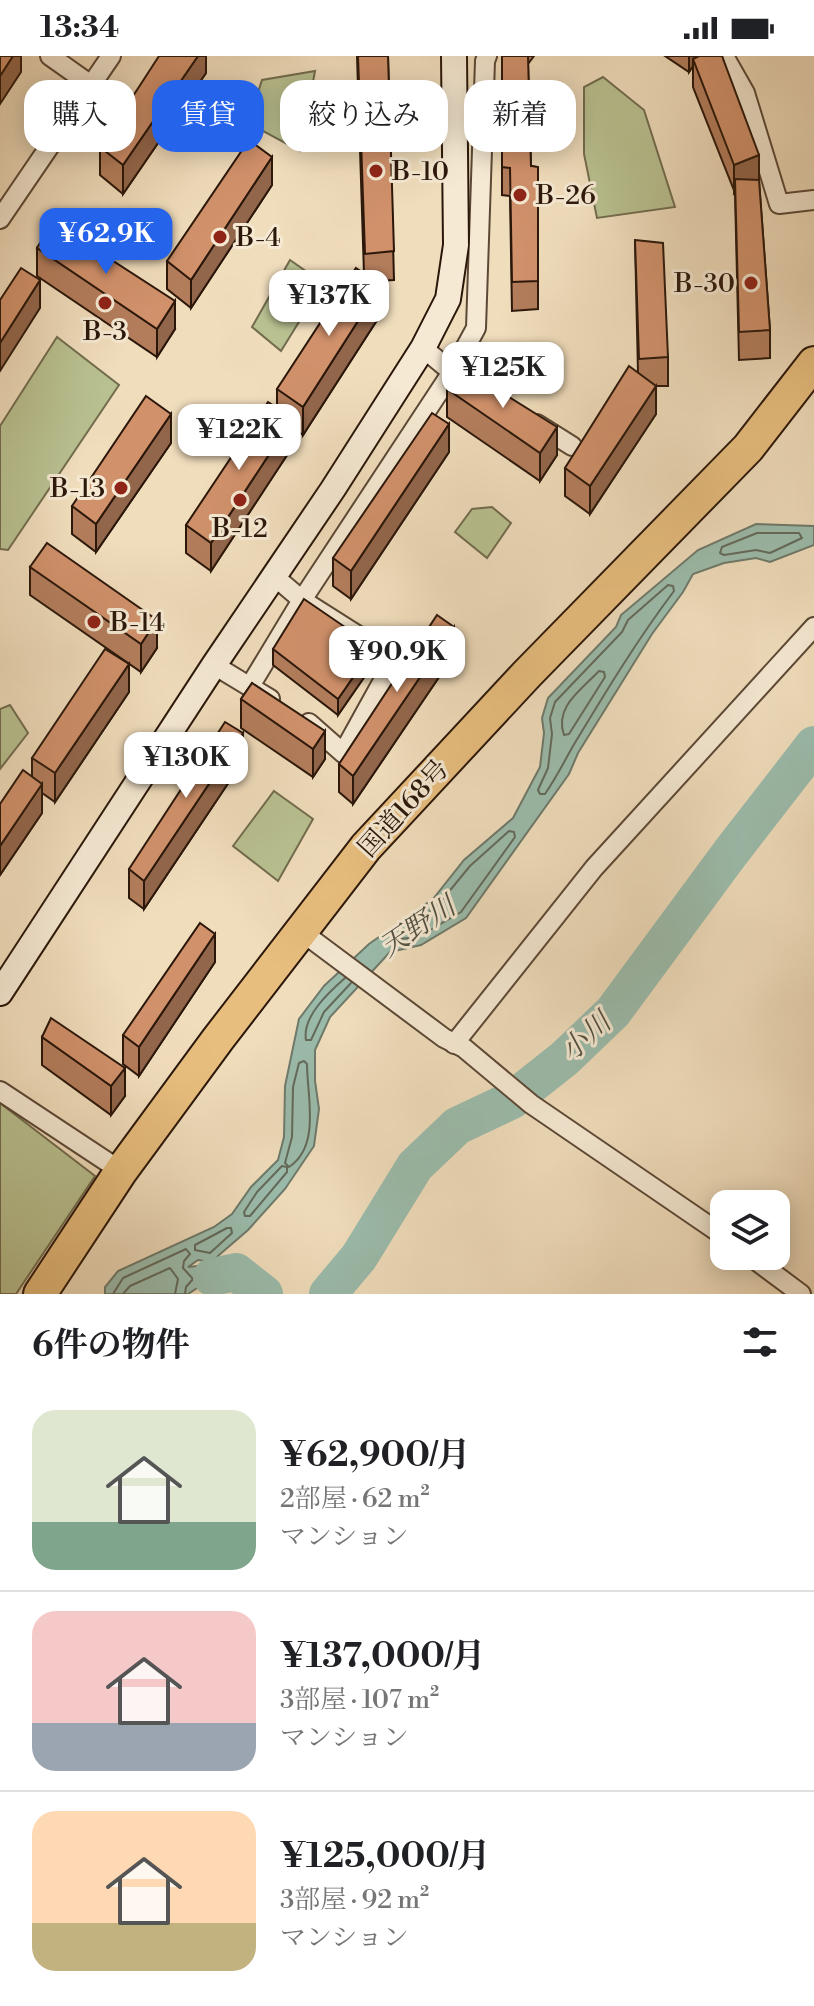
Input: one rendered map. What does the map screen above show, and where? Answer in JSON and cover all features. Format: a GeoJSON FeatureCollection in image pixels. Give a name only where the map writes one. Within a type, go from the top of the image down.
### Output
{"type":"FeatureCollection","features":[{"type":"Feature","properties":{"kind":"highway","name":"国道168号"},"geometry":{"type":"LineString","coordinates":[[40,1294],[121,1171],[218,1039],[312,938],[376,836],[517,685],[748,448],[814,363]]}},
{"type":"Feature","properties":{"kind":"street"},"geometry":{"type":"LineString","coordinates":[[50,56],[84,80]]}},
{"type":"Feature","properties":{"kind":"street"},"geometry":{"type":"LineString","coordinates":[[94,80],[111,56]]}},
{"type":"Feature","properties":{"kind":"street"},"geometry":{"type":"LineString","coordinates":[[0,993],[423,348],[448,299],[456,245],[454,56]]}},
{"type":"Feature","properties":{"kind":"street"},"geometry":{"type":"LineString","coordinates":[[250,686],[302,600],[452,372],[476,328],[487,56]]}},
{"type":"Feature","properties":{"kind":"street"},"geometry":{"type":"LineString","coordinates":[[724,56],[745,93],[779,204],[814,200]]}},
{"type":"Feature","properties":{"kind":"street"},"geometry":{"type":"LineString","coordinates":[[0,219],[46,152]]}},
{"type":"Feature","properties":{"kind":"street"},"geometry":{"type":"LineString","coordinates":[[423,348],[452,372],[492,396]]}},
{"type":"Feature","properties":{"kind":"street"},"geometry":{"type":"LineString","coordinates":[[519,413],[572,446]]}},
{"type":"Feature","properties":{"kind":"street"},"geometry":{"type":"LineString","coordinates":[[214,665],[290,711],[343,753],[395,659],[302,600],[275,577]]}},
{"type":"Feature","properties":{"kind":"street"},"geometry":{"type":"LineString","coordinates":[[449,1041],[594,868],[814,627]]}},
{"type":"Feature","properties":{"kind":"street"},"geometry":{"type":"LineString","coordinates":[[312,938],[449,1041],[464,1048],[531,1104],[710,1226]]}},
{"type":"Feature","properties":{"kind":"street"},"geometry":{"type":"LineString","coordinates":[[0,1091],[121,1171]]}},
{"type":"Feature","properties":{"kind":"street"},"geometry":{"type":"LineString","coordinates":[[769,1270],[801,1294]]}},
{"type":"Feature","properties":{"kind":"green space"},"geometry":{"type":"Polygon","coordinates":[[[315,71],[313,80],[280,80],[280,140],[264,132],[262,80],[315,71]]]}},
{"type":"Feature","properties":{"kind":"green space"},"geometry":{"type":"Polygon","coordinates":[[[603,77],[644,110],[675,207],[597,218],[584,154],[584,87],[603,77]]]}},
{"type":"Feature","properties":{"kind":"green space"},"geometry":{"type":"Polygon","coordinates":[[[290,260],[323,283],[281,351],[252,327],[290,260]]]}},
{"type":"Feature","properties":{"kind":"green space"},"geometry":{"type":"Polygon","coordinates":[[[57,337],[119,385],[8,550],[0,549],[0,426],[57,337]]]}},
{"type":"Feature","properties":{"kind":"green space"},"geometry":{"type":"Polygon","coordinates":[[[492,507],[511,523],[487,558],[455,532],[472,509],[492,507]]]}},
{"type":"Feature","properties":{"kind":"green space"},"geometry":{"type":"Polygon","coordinates":[[[10,705],[28,733],[0,769],[0,709],[10,705]]]}},
{"type":"Feature","properties":{"kind":"green space"},"geometry":{"type":"Polygon","coordinates":[[[274,791],[313,819],[278,881],[233,846],[274,791]]]}},
{"type":"Feature","properties":{"kind":"green space"},"geometry":{"type":"Polygon","coordinates":[[[0,1103],[95,1176],[16,1294],[0,1294],[0,1103]]]}},
{"type":"Feature","properties":{"kind":"water","name":"天野川"},"geometry":{"type":"Polygon","coordinates":[[[756,524],[814,526],[814,545],[770,562],[756,558],[724,563],[693,574],[578,753],[569,774],[466,918],[421,945],[390,952],[330,1017],[315,1050],[319,1109],[314,1146],[285,1189],[248,1230],[211,1262],[198,1260],[188,1267],[235,1262],[262,1284],[256,1294],[235,1279],[205,1283],[188,1294],[105,1294],[105,1287],[118,1271],[214,1227],[232,1214],[251,1187],[278,1160],[284,1137],[285,1086],[299,1019],[324,986],[369,944],[433,899],[464,860],[513,818],[540,767],[544,733],[542,718],[548,698],[616,627],[621,615],[698,550],[756,524]]]}},
{"type":"Feature","properties":{"kind":"building"},"geometry":{"type":"Polygon","coordinates":[[[0,56],[13,56],[0,76],[0,56]]]}},
{"type":"Feature","properties":{"kind":"building"},"geometry":{"type":"Polygon","coordinates":[[[159,56],[198,56],[181,80],[152,80],[152,123],[136,146],[136,91],[159,56]]]}},
{"type":"Feature","properties":{"kind":"building"},"geometry":{"type":"Polygon","coordinates":[[[358,56],[388,56],[389,80],[359,80],[358,56]]]}},
{"type":"Feature","properties":{"kind":"building"},"geometry":{"type":"Polygon","coordinates":[[[502,56],[528,56],[529,80],[502,80],[502,56]]]}},
{"type":"Feature","properties":{"kind":"building"},"geometry":{"type":"Polygon","coordinates":[[[722,56],[759,155],[734,165],[693,59],[722,56]]]}},
{"type":"Feature","properties":{"kind":"building"},"geometry":{"type":"Polygon","coordinates":[[[264,151],[272,157],[191,280],[167,261],[241,152],[264,151]]]}},
{"type":"Feature","properties":{"kind":"building"},"geometry":{"type":"Polygon","coordinates":[[[106,152],[132,152],[123,165],[106,152]]]}},
{"type":"Feature","properties":{"kind":"building"},"geometry":{"type":"Polygon","coordinates":[[[361,152],[391,152],[394,251],[365,254],[361,152]]]}},
{"type":"Feature","properties":{"kind":"building"},"geometry":{"type":"Polygon","coordinates":[[[502,152],[531,152],[531,166],[538,167],[538,281],[512,282],[510,168],[502,167],[502,152]]]}},
{"type":"Feature","properties":{"kind":"building","name":"B-30"},"geometry":{"type":"Polygon","coordinates":[[[735,179],[759,180],[770,330],[739,332],[735,179]]]}},
{"type":"Feature","properties":{"kind":"building"},"geometry":{"type":"Polygon","coordinates":[[[53,222],[175,301],[157,329],[37,248],[53,222]]]}},
{"type":"Feature","properties":{"kind":"building"},"geometry":{"type":"Polygon","coordinates":[[[635,240],[663,243],[668,357],[639,359],[635,240]]]}},
{"type":"Feature","properties":{"kind":"building"},"geometry":{"type":"Polygon","coordinates":[[[21,268],[40,280],[0,343],[0,300],[21,268]]]}},
{"type":"Feature","properties":{"kind":"building"},"geometry":{"type":"Polygon","coordinates":[[[356,268],[381,285],[303,407],[277,389],[356,268]]]}},
{"type":"Feature","properties":{"kind":"building"},"geometry":{"type":"Polygon","coordinates":[[[629,366],[656,386],[590,486],[565,468],[629,366]]]}},
{"type":"Feature","properties":{"kind":"building"},"geometry":{"type":"Polygon","coordinates":[[[461,367],[557,427],[540,453],[447,389],[461,367]]]}},
{"type":"Feature","properties":{"kind":"building"},"geometry":{"type":"Polygon","coordinates":[[[146,396],[171,414],[96,524],[72,506],[146,396]]]}},
{"type":"Feature","properties":{"kind":"building"},"geometry":{"type":"Polygon","coordinates":[[[268,402],[293,418],[211,543],[186,525],[268,402]]]}},
{"type":"Feature","properties":{"kind":"building"},"geometry":{"type":"Polygon","coordinates":[[[432,413],[449,424],[351,571],[333,558],[432,413]]]}},
{"type":"Feature","properties":{"kind":"building"},"geometry":{"type":"Polygon","coordinates":[[[47,543],[157,620],[141,644],[30,567],[47,543]]]}},
{"type":"Feature","properties":{"kind":"building"},"geometry":{"type":"Polygon","coordinates":[[[304,599],[374,647],[338,699],[273,649],[304,599]]]}},
{"type":"Feature","properties":{"kind":"building"},"geometry":{"type":"Polygon","coordinates":[[[437,615],[454,627],[353,776],[339,764],[437,615]]]}},
{"type":"Feature","properties":{"kind":"building"},"geometry":{"type":"Polygon","coordinates":[[[105,649],[129,664],[55,773],[32,758],[105,649]]]}},
{"type":"Feature","properties":{"kind":"building"},"geometry":{"type":"Polygon","coordinates":[[[252,683],[325,731],[313,749],[241,699],[252,683]]]}},
{"type":"Feature","properties":{"kind":"building"},"geometry":{"type":"Polygon","coordinates":[[[225,722],[243,733],[144,881],[129,869],[225,722]]]}},
{"type":"Feature","properties":{"kind":"building"},"geometry":{"type":"Polygon","coordinates":[[[23,770],[42,784],[0,846],[0,804],[23,770]]]}},
{"type":"Feature","properties":{"kind":"building"},"geometry":{"type":"Polygon","coordinates":[[[200,923],[215,934],[139,1047],[123,1035],[200,923]]]}},
{"type":"Feature","properties":{"kind":"building"},"geometry":{"type":"Polygon","coordinates":[[[51,1018],[125,1068],[111,1086],[42,1037],[51,1018]]]}},
{"type":"Feature","properties":{"kind":"waterway","name":"小川"},"geometry":{"type":"LineString","coordinates":[[328,1294],[359,1257],[415,1166],[457,1126],[512,1100],[565,1058],[613,1012],[814,745]]}},
{"type":"Feature","properties":{"kind":"waterway","name":"小川"},"geometry":{"type":"LineString","coordinates":[[212,1277],[236,1272],[264,1294]]}},
{"type":"Feature","properties":{"kind":"place","name":"B-10"},"geometry":{"type":"Point","coordinates":[376,171]}},
{"type":"Feature","properties":{"kind":"place","name":"B-26"},"geometry":{"type":"Point","coordinates":[520,195]}},
{"type":"Feature","properties":{"kind":"place","name":"B-4"},"geometry":{"type":"Point","coordinates":[220,237]}},
{"type":"Feature","properties":{"kind":"place","name":"B-30"},"geometry":{"type":"Point","coordinates":[751,283]}},
{"type":"Feature","properties":{"kind":"place","name":"B-3"},"geometry":{"type":"Point","coordinates":[105,303]}},
{"type":"Feature","properties":{"kind":"place","name":"B-13"},"geometry":{"type":"Point","coordinates":[121,488]}},
{"type":"Feature","properties":{"kind":"place","name":"B-12"},"geometry":{"type":"Point","coordinates":[240,500]}},
{"type":"Feature","properties":{"kind":"place","name":"B-14"},"geometry":{"type":"Point","coordinates":[94,622]}}]}
